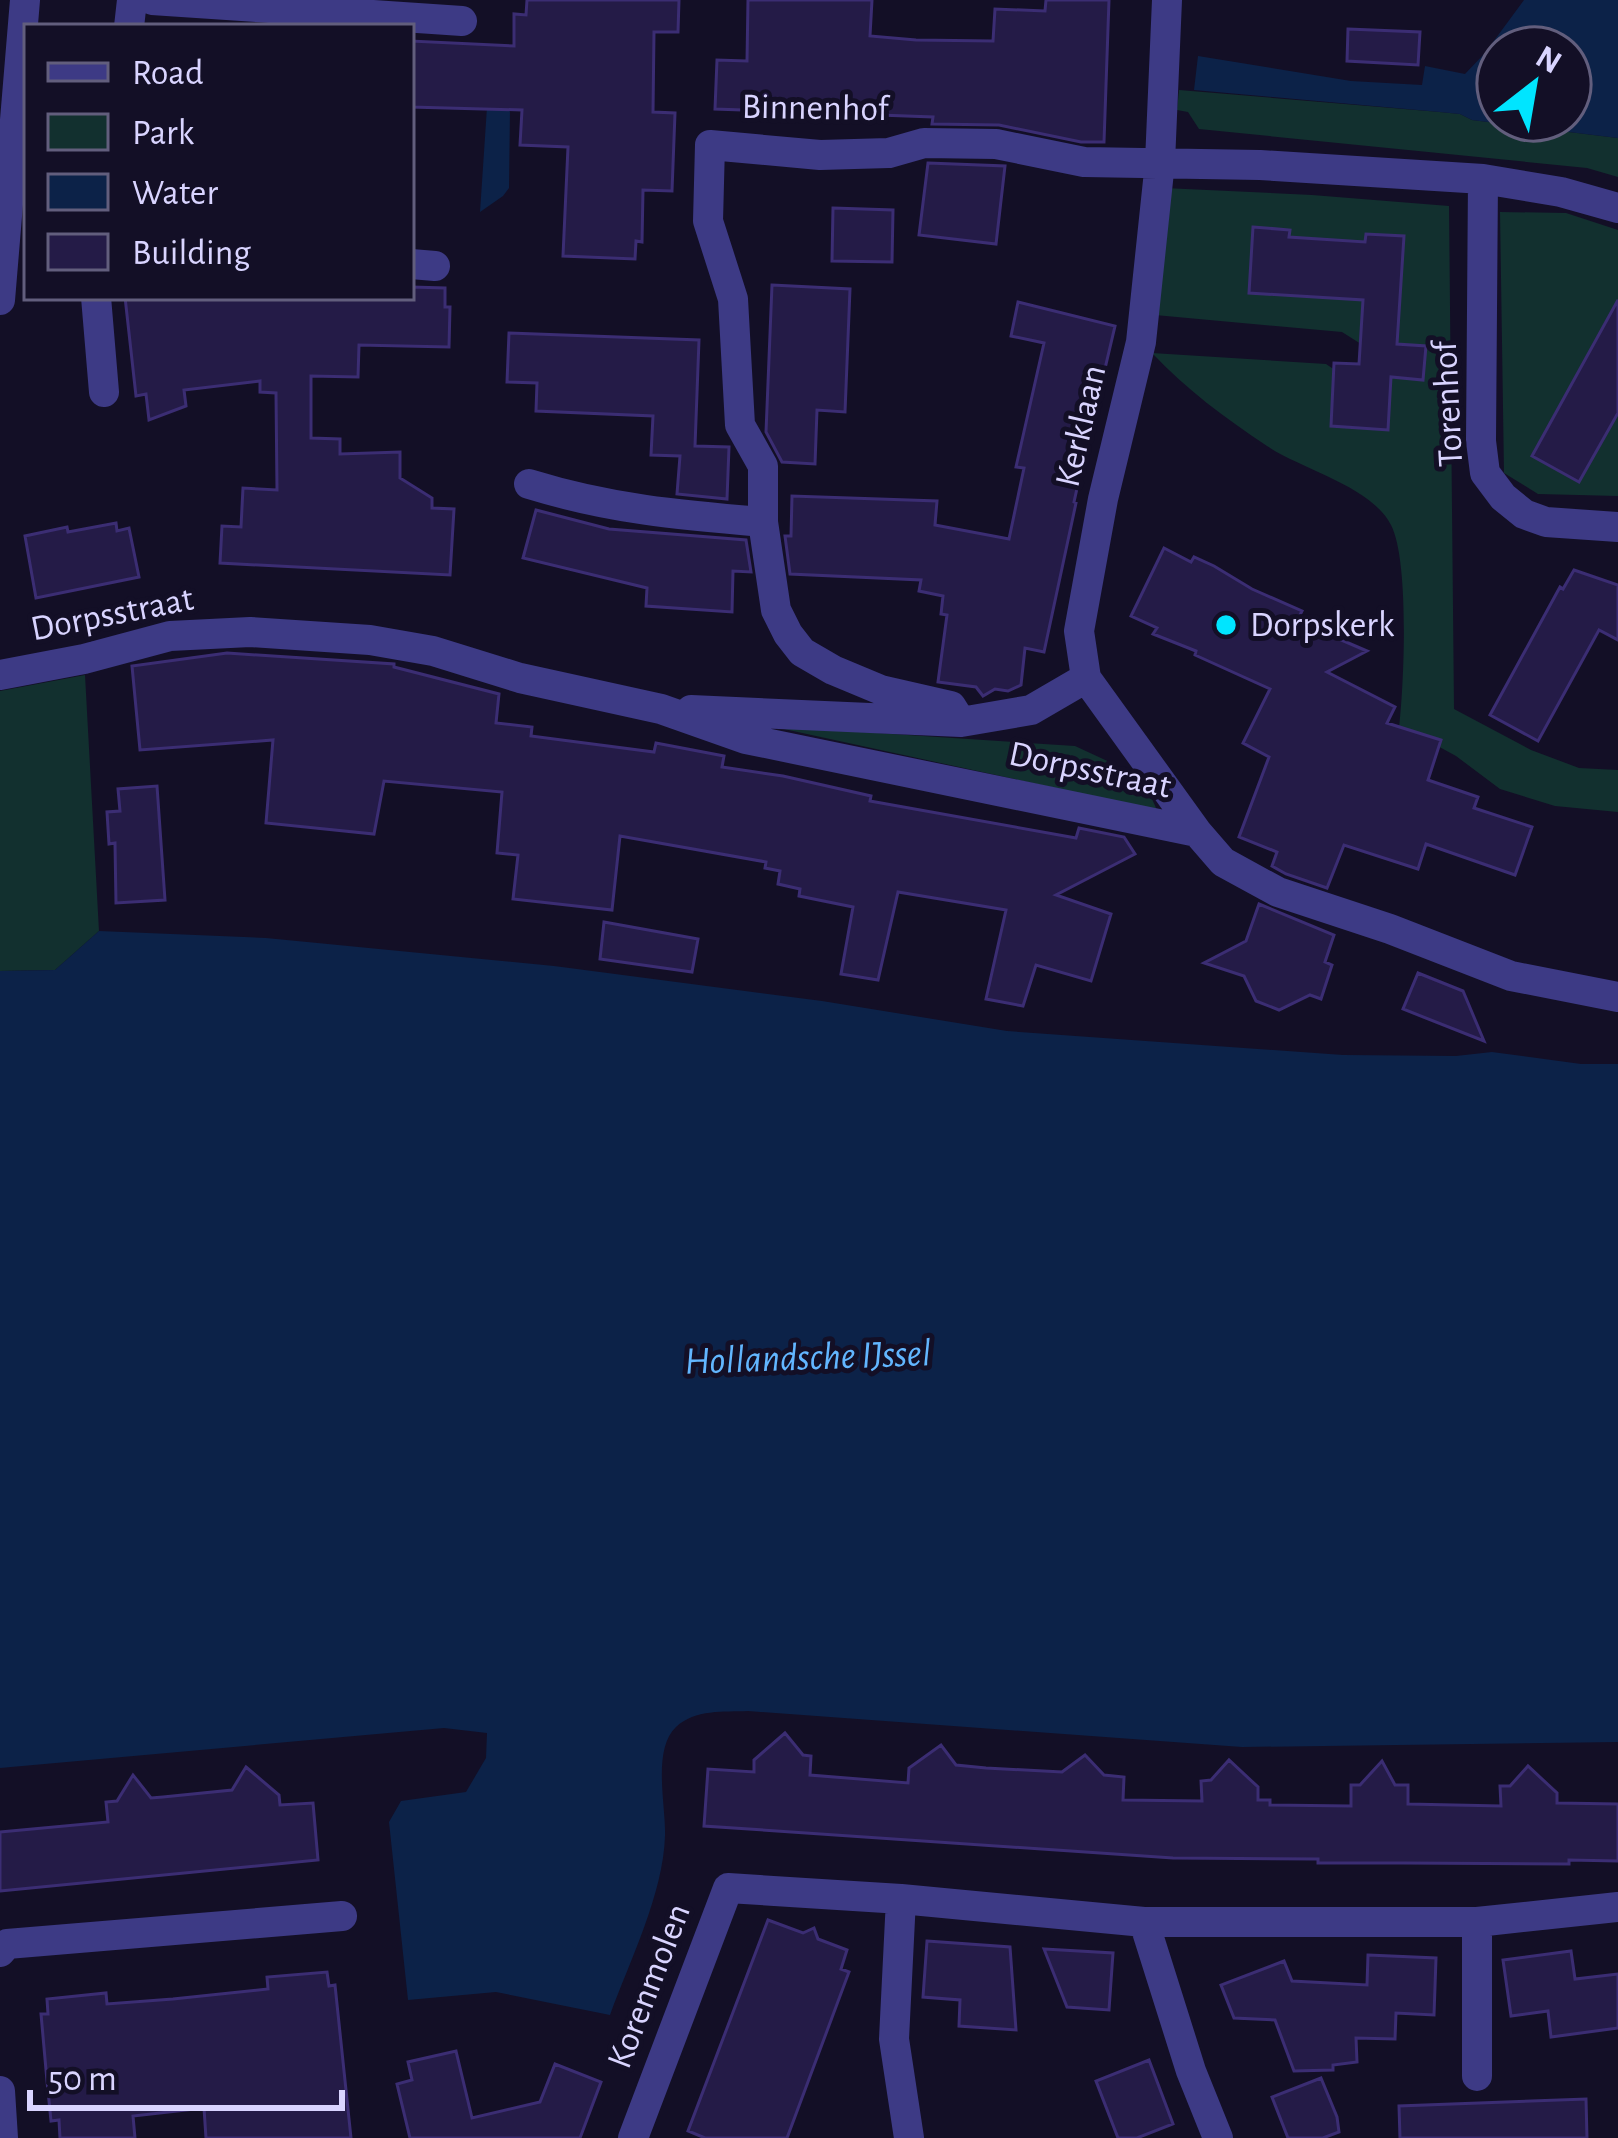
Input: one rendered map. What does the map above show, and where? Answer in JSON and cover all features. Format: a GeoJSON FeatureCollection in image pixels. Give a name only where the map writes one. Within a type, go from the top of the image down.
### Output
{"type":"FeatureCollection","features":[{"type":"Feature","properties":{"kind":"street"},"geometry":{"type":"LineString","coordinates":[[0,300],[11,232],[25,0]]}},
{"type":"Feature","properties":{"kind":"street"},"geometry":{"type":"LineString","coordinates":[[152,0],[462,21]]}},
{"type":"Feature","properties":{"kind":"street","name":"Kerklaan"},"geometry":{"type":"LineString","coordinates":[[1086,678],[1079,631],[1103,499],[1141,342],[1160,162],[1167,0]]}},
{"type":"Feature","properties":{"kind":"street","name":"Binnenhof"},"geometry":{"type":"LineString","coordinates":[[961,722],[951,706],[881,690],[802,652],[776,610],[763,522],[763,466],[740,425],[734,299],[708,221],[710,145],[820,155],[889,153],[924,142],[997,144],[1084,162],[1160,162]]}},
{"type":"Feature","properties":{"kind":"street"},"geometry":{"type":"LineString","coordinates":[[1160,162],[1483,179],[1562,192],[1618,208]]}},
{"type":"Feature","properties":{"kind":"street","name":"Torenhof"},"geometry":{"type":"LineString","coordinates":[[1483,179],[1481,441],[1485,473],[1524,514],[1546,522],[1618,527]]}},
{"type":"Feature","properties":{"kind":"street"},"geometry":{"type":"LineString","coordinates":[[96,300],[104,392]]}},
{"type":"Feature","properties":{"kind":"street"},"geometry":{"type":"LineString","coordinates":[[529,484],[649,512],[763,522]]}},
{"type":"Feature","properties":{"kind":"street","name":"Dorpsstraat"},"geometry":{"type":"LineString","coordinates":[[0,675],[170,636],[250,632],[370,640],[434,651],[520,678],[661,709],[746,740],[1197,832],[1222,862],[1278,892],[1510,976],[1618,997]]}},
{"type":"Feature","properties":{"kind":"street"},"geometry":{"type":"LineString","coordinates":[[1086,678],[1197,832]]}},
{"type":"Feature","properties":{"kind":"street","name":"Dorpsstraat"},"geometry":{"type":"LineString","coordinates":[[661,709],[961,722],[1031,710],[1086,678]]}},
{"type":"Feature","properties":{"kind":"street","name":"Korenmolen"},"geometry":{"type":"LineString","coordinates":[[633,2138],[728,1888],[901,1899]]}},
{"type":"Feature","properties":{"kind":"street"},"geometry":{"type":"LineString","coordinates":[[909,2138],[894,2039],[901,1899],[1144,1922],[1477,1922],[1618,1906]]}},
{"type":"Feature","properties":{"kind":"street"},"geometry":{"type":"LineString","coordinates":[[0,1952],[7,1944],[342,1916]]}},
{"type":"Feature","properties":{"kind":"street"},"geometry":{"type":"LineString","coordinates":[[1144,1922],[1191,2071],[1218,2138]]}},
{"type":"Feature","properties":{"kind":"street"},"geometry":{"type":"LineString","coordinates":[[1477,1922],[1477,2076]]}},
{"type":"Feature","properties":{"kind":"street"},"geometry":{"type":"LineString","coordinates":[[0,2091],[3,2138]]}},
{"type":"Feature","properties":{"kind":"green space"},"geometry":{"type":"Polygon","coordinates":[[[1179,90],[1460,114],[1474,120],[1474,144],[1594,144],[1594,135],[1618,138],[1618,177],[1587,168],[1199,129],[1188,112],[1177,110],[1179,90]]]}},
{"type":"Feature","properties":{"kind":"green space"},"geometry":{"type":"Polygon","coordinates":[[[1164,188],[1449,206],[1454,709],[1531,750],[1579,768],[1618,770],[1618,812],[1555,806],[1500,789],[1434,744],[1398,737],[1403,597],[1391,525],[1352,489],[1282,455],[1236,425],[1152,353],[1326,364],[1357,385],[1361,344],[1342,332],[1155,315],[1164,188]]]}},
{"type":"Feature","properties":{"kind":"green space"},"geometry":{"type":"Polygon","coordinates":[[[1500,212],[1566,213],[1618,230],[1618,496],[1538,494],[1504,473],[1500,212]]]}},
{"type":"Feature","properties":{"kind":"green space"},"geometry":{"type":"Polygon","coordinates":[[[85,675],[99,931],[55,970],[0,971],[0,691],[85,675]]]}},
{"type":"Feature","properties":{"kind":"green space"},"geometry":{"type":"Polygon","coordinates":[[[770,726],[1075,746],[1142,777],[1157,810],[770,726]]]}},
{"type":"Feature","properties":{"kind":"water"},"geometry":{"type":"Polygon","coordinates":[[[1524,0],[1618,0],[1618,138],[1594,135],[1594,24],[1506,24],[1524,0]]]}},
{"type":"Feature","properties":{"kind":"water"},"geometry":{"type":"Polygon","coordinates":[[[1198,56],[1351,81],[1422,85],[1425,66],[1465,74],[1474,65],[1474,120],[1460,114],[1194,90],[1198,56]]]}},
{"type":"Feature","properties":{"kind":"water"},"geometry":{"type":"Polygon","coordinates":[[[489,77],[510,108],[509,188],[480,212],[489,77]]]}},
{"type":"Feature","properties":{"kind":"water","name":"Hollandsche IJssel"},"geometry":{"type":"Polygon","coordinates":[[[99,931],[266,938],[554,966],[1007,1031],[1343,1055],[1492,1052],[1618,1064],[1618,1742],[1242,1747],[748,1711],[701,1714],[676,1727],[664,1749],[663,1858],[644,1927],[610,2015],[496,1992],[408,2000],[389,1822],[401,1801],[466,1792],[486,1758],[487,1733],[444,1728],[0,1768],[0,971],[55,970],[99,931]]]}},
{"type":"Feature","properties":{"kind":"building"},"geometry":{"type":"Polygon","coordinates":[[[527,0],[679,0],[678,32],[654,32],[653,112],[675,113],[672,191],[643,190],[642,242],[636,241],[635,259],[563,256],[568,147],[520,145],[522,110],[414,107],[414,41],[514,46],[514,14],[526,15],[527,0]]]}},
{"type":"Feature","properties":{"kind":"building"},"geometry":{"type":"Polygon","coordinates":[[[748,0],[872,0],[870,36],[993,41],[995,9],[1045,11],[1046,0],[1109,0],[1104,142],[1081,142],[999,125],[932,124],[933,117],[715,109],[717,60],[747,61],[748,0]]]}},
{"type":"Feature","properties":{"kind":"building"},"geometry":{"type":"Polygon","coordinates":[[[1348,29],[1420,32],[1418,65],[1347,61],[1348,29]]]}},
{"type":"Feature","properties":{"kind":"building"},"geometry":{"type":"Polygon","coordinates":[[[928,163],[1005,166],[996,244],[919,235],[928,163]]]}},
{"type":"Feature","properties":{"kind":"building"},"geometry":{"type":"Polygon","coordinates":[[[833,208],[893,210],[892,262],[832,261],[833,208]]]}},
{"type":"Feature","properties":{"kind":"building"},"geometry":{"type":"Polygon","coordinates":[[[1253,227],[1290,230],[1289,237],[1365,242],[1366,234],[1404,236],[1397,344],[1426,346],[1423,380],[1391,377],[1388,430],[1331,426],[1334,363],[1359,364],[1363,300],[1249,293],[1253,227]]]}},
{"type":"Feature","properties":{"kind":"building"},"geometry":{"type":"Polygon","coordinates":[[[772,285],[850,289],[845,412],[817,410],[815,464],[782,462],[766,432],[772,285]]]}},
{"type":"Feature","properties":{"kind":"building"},"geometry":{"type":"Polygon","coordinates":[[[414,287],[445,288],[445,307],[450,307],[449,347],[359,345],[358,377],[311,376],[311,438],[340,439],[340,454],[400,452],[400,478],[432,498],[432,508],[454,509],[450,575],[220,563],[222,526],[241,527],[243,488],[277,490],[276,393],[260,392],[260,381],[184,390],[186,406],[149,420],[146,394],[136,396],[125,300],[414,300],[414,287]]]}},
{"type":"Feature","properties":{"kind":"building"},"geometry":{"type":"Polygon","coordinates":[[[1618,300],[1618,413],[1579,482],[1532,456],[1618,300]]]}},
{"type":"Feature","properties":{"kind":"building"},"geometry":{"type":"Polygon","coordinates":[[[1018,302],[1115,326],[1044,652],[1025,648],[1021,685],[983,696],[976,687],[938,682],[947,615],[941,614],[943,596],[919,591],[921,580],[790,574],[785,536],[791,536],[792,496],[937,501],[935,525],[1009,539],[1024,468],[1016,467],[1044,343],[1011,336],[1018,302]]]}},
{"type":"Feature","properties":{"kind":"building"},"geometry":{"type":"Polygon","coordinates":[[[509,333],[699,340],[695,446],[729,447],[727,499],[677,494],[680,456],[651,455],[653,416],[536,411],[537,383],[507,382],[509,333]]]}},
{"type":"Feature","properties":{"kind":"building"},"geometry":{"type":"Polygon","coordinates":[[[536,510],[609,529],[746,540],[751,572],[733,571],[732,612],[646,606],[647,588],[523,558],[536,510]]]}},
{"type":"Feature","properties":{"kind":"building"},"geometry":{"type":"Polygon","coordinates":[[[116,523],[117,531],[129,528],[139,577],[36,598],[25,536],[116,523]]]}},
{"type":"Feature","properties":{"kind":"building"},"geometry":{"type":"Polygon","coordinates":[[[1164,548],[1191,562],[1194,557],[1214,566],[1302,611],[1297,621],[1367,651],[1327,672],[1395,707],[1387,723],[1441,740],[1428,780],[1478,797],[1474,808],[1532,827],[1515,875],[1426,844],[1418,869],[1344,845],[1327,888],[1272,866],[1277,852],[1239,837],[1269,757],[1243,743],[1270,689],[1153,634],[1157,628],[1131,616],[1164,548]]]}},
{"type":"Feature","properties":{"kind":"building"},"geometry":{"type":"Polygon","coordinates":[[[1574,570],[1618,585],[1618,640],[1599,630],[1538,741],[1490,715],[1574,570]]]}},
{"type":"Feature","properties":{"kind":"building"},"geometry":{"type":"Polygon","coordinates":[[[227,653],[394,664],[499,694],[496,723],[532,727],[531,736],[654,752],[656,743],[724,756],[722,767],[871,796],[870,801],[1076,838],[1079,828],[1124,837],[1135,854],[1056,895],[1111,914],[1091,981],[1036,965],[1023,1006],[986,999],[1006,910],[898,892],[878,980],[841,974],[853,907],[799,896],[800,889],[778,884],[780,871],[765,868],[766,862],[620,836],[612,910],[513,899],[518,855],[497,853],[502,792],[384,781],[374,834],[266,823],[273,740],[140,750],[132,666],[227,653]]]}},
{"type":"Feature","properties":{"kind":"building"},"geometry":{"type":"Polygon","coordinates":[[[157,786],[165,900],[116,903],[115,843],[109,844],[107,812],[120,811],[118,789],[157,786]]]}},
{"type":"Feature","properties":{"kind":"building"},"geometry":{"type":"Polygon","coordinates":[[[1259,904],[1334,935],[1325,962],[1332,965],[1321,999],[1310,995],[1279,1010],[1256,1001],[1244,976],[1204,963],[1246,941],[1259,904]]]}},
{"type":"Feature","properties":{"kind":"building"},"geometry":{"type":"Polygon","coordinates":[[[604,922],[698,939],[692,972],[600,959],[604,922]]]}},
{"type":"Feature","properties":{"kind":"building"},"geometry":{"type":"Polygon","coordinates":[[[1418,973],[1463,991],[1484,1041],[1403,1009],[1418,973]]]}},
{"type":"Feature","properties":{"kind":"building"},"geometry":{"type":"Polygon","coordinates":[[[785,1733],[803,1755],[811,1756],[810,1775],[908,1783],[909,1768],[941,1745],[956,1765],[986,1768],[1062,1772],[1085,1755],[1104,1775],[1124,1777],[1123,1800],[1202,1801],[1201,1781],[1211,1780],[1229,1760],[1258,1787],[1258,1800],[1270,1800],[1270,1805],[1351,1806],[1351,1785],[1360,1785],[1382,1761],[1395,1785],[1408,1785],[1408,1804],[1501,1806],[1500,1786],[1510,1786],[1528,1766],[1557,1793],[1557,1803],[1618,1804],[1618,1861],[1318,1863],[1318,1859],[1173,1858],[704,1826],[708,1769],[754,1772],[754,1760],[785,1733]]]}},
{"type":"Feature","properties":{"kind":"building"},"geometry":{"type":"Polygon","coordinates":[[[246,1767],[279,1795],[280,1805],[313,1803],[318,1860],[0,1891],[0,1832],[108,1822],[106,1802],[117,1801],[133,1775],[151,1798],[232,1790],[246,1767]]]}},
{"type":"Feature","properties":{"kind":"building"},"geometry":{"type":"Polygon","coordinates":[[[768,1920],[803,1933],[814,1928],[818,1939],[847,1950],[841,1969],[849,1972],[787,2138],[705,2138],[688,2131],[768,1920]]]}},
{"type":"Feature","properties":{"kind":"building"},"geometry":{"type":"Polygon","coordinates":[[[927,1941],[1010,1947],[1016,2030],[959,2026],[960,2000],[923,1997],[927,1941]]]}},
{"type":"Feature","properties":{"kind":"building"},"geometry":{"type":"Polygon","coordinates":[[[1044,1949],[1113,1953],[1109,2010],[1067,2007],[1044,1949]]]}},
{"type":"Feature","properties":{"kind":"building"},"geometry":{"type":"Polygon","coordinates":[[[1571,1951],[1575,1979],[1618,1974],[1618,2028],[1551,2037],[1548,2011],[1511,2016],[1503,1960],[1571,1951]]]}},
{"type":"Feature","properties":{"kind":"building"},"geometry":{"type":"Polygon","coordinates":[[[1368,1955],[1436,1958],[1434,2015],[1396,2013],[1395,2039],[1356,2038],[1357,2062],[1333,2065],[1333,2070],[1294,2071],[1275,2020],[1234,2018],[1221,1985],[1284,1961],[1292,1981],[1367,1985],[1368,1955]]]}},
{"type":"Feature","properties":{"kind":"building"},"geometry":{"type":"Polygon","coordinates":[[[327,1972],[329,1986],[335,1985],[351,2138],[206,2138],[204,2108],[133,2116],[135,2138],[60,2138],[59,2120],[51,2121],[47,2081],[41,2014],[48,2014],[47,1999],[106,1993],[107,2004],[173,1999],[268,1989],[267,1977],[327,1972]]]}},
{"type":"Feature","properties":{"kind":"building"},"geometry":{"type":"Polygon","coordinates":[[[456,2051],[472,2118],[540,2102],[555,2064],[601,2082],[580,2138],[410,2138],[397,2084],[412,2080],[408,2062],[456,2051]]]}},
{"type":"Feature","properties":{"kind":"building"},"geometry":{"type":"Polygon","coordinates":[[[1149,2060],[1173,2124],[1137,2138],[1118,2138],[1096,2081],[1149,2060]]]}},
{"type":"Feature","properties":{"kind":"building"},"geometry":{"type":"Polygon","coordinates":[[[1321,2078],[1339,2132],[1323,2138],[1288,2138],[1272,2097],[1321,2078]]]}},
{"type":"Feature","properties":{"kind":"building"},"geometry":{"type":"Polygon","coordinates":[[[1586,2099],[1587,2138],[1400,2138],[1399,2106],[1586,2099]]]}},
{"type":"Feature","properties":{"kind":"place","name":"Dorpskerk"},"geometry":{"type":"Point","coordinates":[1226,625]}}]}
